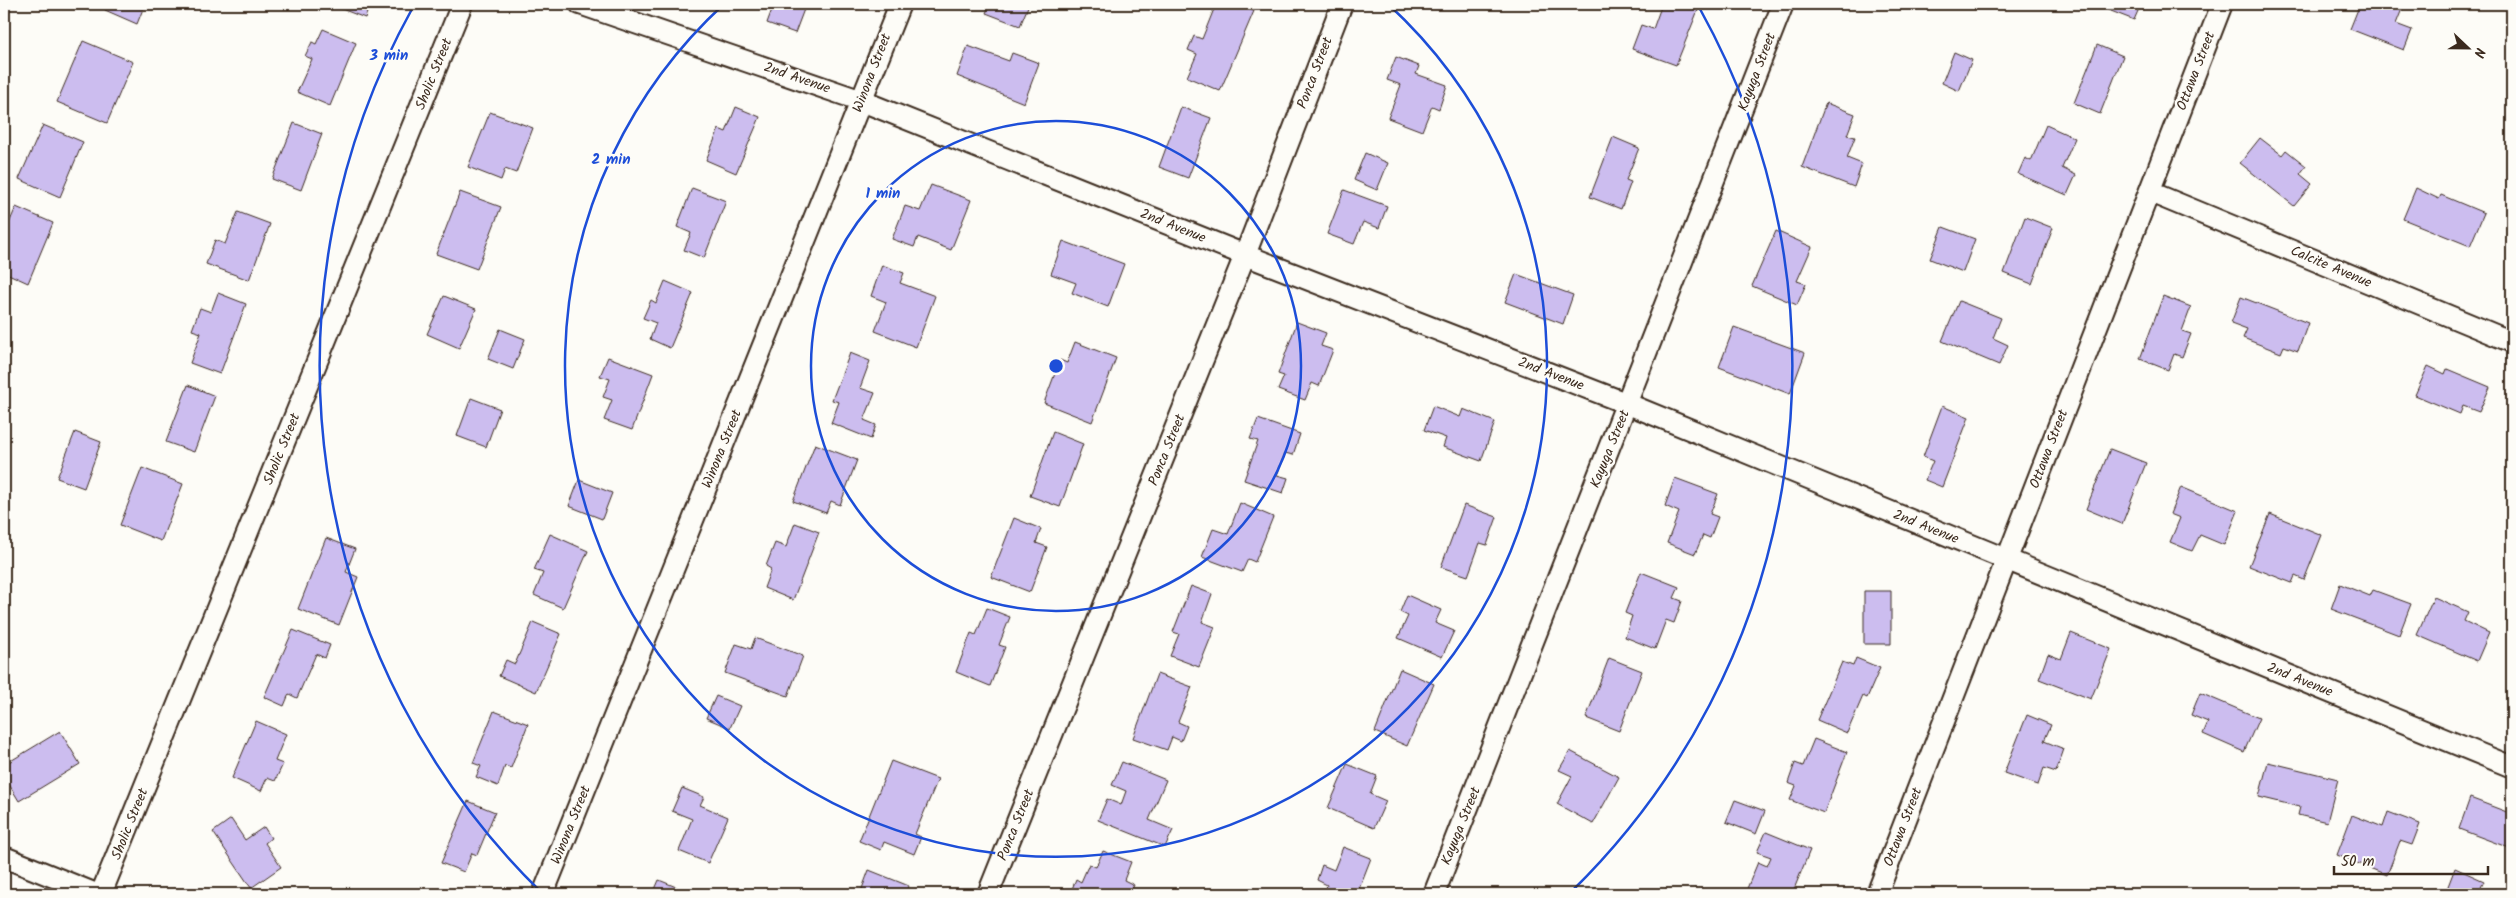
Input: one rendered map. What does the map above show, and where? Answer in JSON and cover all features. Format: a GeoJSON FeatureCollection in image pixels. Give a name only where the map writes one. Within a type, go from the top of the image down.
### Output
{"type":"FeatureCollection","features":[{"type":"Feature","properties":{"kind":"street","name":"Sholic Street"},"geometry":{"type":"LineString","coordinates":[[101,894],[462,4]]}},
{"type":"Feature","properties":{"kind":"street","name":"2nd Avenue"},"geometry":{"type":"LineString","coordinates":[[580,4],[862,101],[1245,255],[1628,404],[2512,767]]}},
{"type":"Feature","properties":{"kind":"street","name":"Winona Street"},"geometry":{"type":"LineString","coordinates":[[543,894],[900,4]]}},
{"type":"Feature","properties":{"kind":"street","name":"Ponca Street"},"geometry":{"type":"LineString","coordinates":[[988,894],[1245,255],[1342,4]]}},
{"type":"Feature","properties":{"kind":"street","name":"Kayuga Street"},"geometry":{"type":"LineString","coordinates":[[1434,894],[1628,404],[1783,4]]}},
{"type":"Feature","properties":{"kind":"street","name":"Ottawa Street"},"geometry":{"type":"LineString","coordinates":[[1877,894],[2005,559],[2222,4]]}},
{"type":"Feature","properties":{"kind":"street","name":"Calcite Avenue"},"geometry":{"type":"LineString","coordinates":[[2150,192],[2512,342]]}},
{"type":"Feature","properties":{"kind":"street"},"geometry":{"type":"LineString","coordinates":[[4,857],[96,894]]}},
{"type":"Feature","properties":{"kind":"building"},"geometry":{"type":"Polygon","coordinates":[[[107,4],[145,4],[137,24],[105,10],[107,4]]]}},
{"type":"Feature","properties":{"kind":"building"},"geometry":{"type":"Polygon","coordinates":[[[329,4],[370,4],[365,18],[329,4]]]}},
{"type":"Feature","properties":{"kind":"building"},"geometry":{"type":"Polygon","coordinates":[[[774,4],[806,4],[795,33],[767,23],[774,4]]]}},
{"type":"Feature","properties":{"kind":"building"},"geometry":{"type":"Polygon","coordinates":[[[990,4],[1029,4],[1020,26],[986,13],[990,4]]]}},
{"type":"Feature","properties":{"kind":"building"},"geometry":{"type":"Polygon","coordinates":[[[1216,4],[1236,4],[1254,11],[1220,91],[1187,77],[1197,54],[1188,50],[1194,36],[1202,39],[1216,4]]]}},
{"type":"Feature","properties":{"kind":"building"},"geometry":{"type":"Polygon","coordinates":[[[1662,4],[1682,4],[1698,10],[1676,65],[1632,49],[1641,25],[1653,29],[1662,4]]]}},
{"type":"Feature","properties":{"kind":"building"},"geometry":{"type":"Polygon","coordinates":[[[2093,4],[2141,4],[2134,20],[2093,4]]]}},
{"type":"Feature","properties":{"kind":"building"},"geometry":{"type":"Polygon","coordinates":[[[2360,4],[2404,4],[2396,24],[2412,30],[2404,50],[2350,29],[2360,4]]]}},
{"type":"Feature","properties":{"kind":"building"},"geometry":{"type":"Polygon","coordinates":[[[323,29],[356,43],[330,106],[297,92],[312,59],[305,56],[312,42],[316,44],[323,29]]]}},
{"type":"Feature","properties":{"kind":"building"},"geometry":{"type":"Polygon","coordinates":[[[83,41],[133,62],[107,123],[57,102],[83,41]]]}},
{"type":"Feature","properties":{"kind":"building"},"geometry":{"type":"Polygon","coordinates":[[[2097,45],[2123,56],[2100,114],[2074,103],[2097,45]]]}},
{"type":"Feature","properties":{"kind":"building"},"geometry":{"type":"Polygon","coordinates":[[[968,46],[1009,61],[1012,53],[1039,63],[1024,103],[957,76],[968,46]]]}},
{"type":"Feature","properties":{"kind":"building"},"geometry":{"type":"Polygon","coordinates":[[[1954,52],[1972,60],[1959,91],[1942,83],[1954,52]]]}},
{"type":"Feature","properties":{"kind":"building"},"geometry":{"type":"Polygon","coordinates":[[[1396,57],[1419,66],[1416,74],[1447,85],[1439,109],[1432,106],[1422,131],[1388,118],[1401,85],[1387,80],[1396,57]]]}},
{"type":"Feature","properties":{"kind":"building"},"geometry":{"type":"Polygon","coordinates":[[[1826,103],[1855,114],[1847,135],[1855,137],[1847,158],[1862,164],[1854,187],[1802,167],[1826,103]]]}},
{"type":"Feature","properties":{"kind":"building"},"geometry":{"type":"Polygon","coordinates":[[[736,107],[760,117],[736,173],[706,160],[719,129],[726,132],[736,107]]]}},
{"type":"Feature","properties":{"kind":"building"},"geometry":{"type":"Polygon","coordinates":[[[1181,107],[1211,118],[1188,178],[1159,167],[1181,107]]]}},
{"type":"Feature","properties":{"kind":"building"},"geometry":{"type":"Polygon","coordinates":[[[490,112],[533,128],[516,173],[505,169],[501,180],[468,167],[490,112]]]}},
{"type":"Feature","properties":{"kind":"building"},"geometry":{"type":"Polygon","coordinates":[[[294,123],[322,134],[301,190],[272,179],[294,123]]]}},
{"type":"Feature","properties":{"kind":"building"},"geometry":{"type":"Polygon","coordinates":[[[43,125],[83,142],[60,197],[19,179],[43,125]]]}},
{"type":"Feature","properties":{"kind":"building"},"geometry":{"type":"Polygon","coordinates":[[[2046,125],[2075,138],[2062,168],[2076,175],[2067,195],[2018,174],[2025,158],[2031,161],[2046,125]]]}},
{"type":"Feature","properties":{"kind":"building"},"geometry":{"type":"Polygon","coordinates":[[[1613,137],[1639,148],[1626,180],[1631,182],[1621,209],[1590,197],[1613,137]]]}},
{"type":"Feature","properties":{"kind":"building"},"geometry":{"type":"Polygon","coordinates":[[[2260,138],[2282,155],[2286,150],[2306,166],[2300,174],[2312,184],[2294,206],[2240,163],[2260,138]]]}},
{"type":"Feature","properties":{"kind":"building"},"geometry":{"type":"Polygon","coordinates":[[[1365,153],[1388,163],[1377,190],[1354,180],[1365,153]]]}},
{"type":"Feature","properties":{"kind":"building"},"geometry":{"type":"Polygon","coordinates":[[[931,185],[971,200],[951,250],[918,237],[914,247],[892,239],[905,206],[920,211],[931,185]]]}},
{"type":"Feature","properties":{"kind":"building"},"geometry":{"type":"Polygon","coordinates":[[[692,188],[726,201],[704,258],[684,250],[691,233],[677,227],[692,188]]]}},
{"type":"Feature","properties":{"kind":"building"},"geometry":{"type":"Polygon","coordinates":[[[2416,188],[2439,199],[2441,195],[2484,213],[2470,246],[2403,219],[2416,188]]]}},
{"type":"Feature","properties":{"kind":"building"},"geometry":{"type":"Polygon","coordinates":[[[1344,190],[1387,206],[1379,228],[1363,222],[1354,244],[1327,234],[1344,190]]]}},
{"type":"Feature","properties":{"kind":"building"},"geometry":{"type":"Polygon","coordinates":[[[460,192],[501,207],[477,269],[436,254],[460,192]]]}},
{"type":"Feature","properties":{"kind":"building"},"geometry":{"type":"Polygon","coordinates":[[[16,207],[53,223],[28,283],[4,272],[4,235],[16,207]]]}},
{"type":"Feature","properties":{"kind":"building"},"geometry":{"type":"Polygon","coordinates":[[[238,212],[270,224],[249,280],[206,264],[215,240],[225,244],[238,212]]]}},
{"type":"Feature","properties":{"kind":"building"},"geometry":{"type":"Polygon","coordinates":[[[2025,217],[2053,228],[2032,284],[2004,273],[2025,217]]]}},
{"type":"Feature","properties":{"kind":"building"},"geometry":{"type":"Polygon","coordinates":[[[1943,227],[1975,239],[1963,272],[1930,259],[1943,227]]]}},
{"type":"Feature","properties":{"kind":"building"},"geometry":{"type":"Polygon","coordinates":[[[1776,231],[1812,247],[1797,281],[1806,284],[1797,305],[1752,286],[1776,231]]]}},
{"type":"Feature","properties":{"kind":"building"},"geometry":{"type":"Polygon","coordinates":[[[1063,241],[1124,264],[1108,307],[1072,293],[1076,283],[1051,274],[1063,241]]]}},
{"type":"Feature","properties":{"kind":"building"},"geometry":{"type":"Polygon","coordinates":[[[882,265],[904,273],[900,283],[935,296],[916,347],[875,331],[886,302],[871,296],[882,265]]]}},
{"type":"Feature","properties":{"kind":"building"},"geometry":{"type":"Polygon","coordinates":[[[1516,274],[1573,295],[1563,324],[1505,302],[1516,274]]]}},
{"type":"Feature","properties":{"kind":"building"},"geometry":{"type":"Polygon","coordinates":[[[665,281],[693,293],[670,348],[650,339],[656,323],[643,318],[651,300],[656,303],[665,281]]]}},
{"type":"Feature","properties":{"kind":"building"},"geometry":{"type":"Polygon","coordinates":[[[218,293],[246,304],[220,374],[190,363],[201,333],[192,330],[200,308],[211,312],[218,293]]]}},
{"type":"Feature","properties":{"kind":"building"},"geometry":{"type":"Polygon","coordinates":[[[444,296],[476,309],[459,348],[427,334],[444,296]]]}},
{"type":"Feature","properties":{"kind":"building"},"geometry":{"type":"Polygon","coordinates":[[[2163,296],[2191,307],[2182,331],[2191,334],[2182,357],[2174,354],[2168,370],[2140,359],[2163,296]]]}},
{"type":"Feature","properties":{"kind":"building"},"geometry":{"type":"Polygon","coordinates":[[[2241,297],[2308,323],[2298,351],[2284,346],[2281,353],[2243,338],[2247,329],[2231,323],[2241,297]]]}},
{"type":"Feature","properties":{"kind":"building"},"geometry":{"type":"Polygon","coordinates":[[[1959,301],[2001,318],[1993,338],[2008,345],[1999,365],[1942,341],[1959,301]]]}},
{"type":"Feature","properties":{"kind":"building"},"geometry":{"type":"Polygon","coordinates":[[[1297,322],[1326,333],[1321,346],[1333,350],[1319,386],[1312,383],[1305,400],[1278,390],[1284,376],[1278,374],[1297,322]]]}},
{"type":"Feature","properties":{"kind":"building"},"geometry":{"type":"Polygon","coordinates":[[[1734,327],[1805,353],[1790,394],[1719,367],[1734,327]]]}},
{"type":"Feature","properties":{"kind":"building"},"geometry":{"type":"Polygon","coordinates":[[[500,329],[525,339],[513,369],[488,359],[500,329]]]}},
{"type":"Feature","properties":{"kind":"building"},"geometry":{"type":"Polygon","coordinates":[[[1075,342],[1116,358],[1092,422],[1044,403],[1060,360],[1067,363],[1075,342]]]}},
{"type":"Feature","properties":{"kind":"building"},"geometry":{"type":"Polygon","coordinates":[[[850,353],[870,361],[860,388],[875,393],[864,420],[876,425],[871,439],[831,423],[839,402],[832,400],[850,353]]]}},
{"type":"Feature","properties":{"kind":"building"},"geometry":{"type":"Polygon","coordinates":[[[608,357],[653,374],[632,430],[604,420],[612,400],[603,397],[610,379],[600,376],[608,357]]]}},
{"type":"Feature","properties":{"kind":"building"},"geometry":{"type":"Polygon","coordinates":[[[2428,366],[2445,374],[2447,369],[2490,387],[2479,412],[2463,406],[2460,414],[2415,395],[2428,366]]]}},
{"type":"Feature","properties":{"kind":"building"},"geometry":{"type":"Polygon","coordinates":[[[188,385],[215,396],[194,452],[166,442],[188,385]]]}},
{"type":"Feature","properties":{"kind":"building"},"geometry":{"type":"Polygon","coordinates":[[[471,398],[500,409],[486,447],[457,436],[471,398]]]}},
{"type":"Feature","properties":{"kind":"building"},"geometry":{"type":"Polygon","coordinates":[[[1433,406],[1460,417],[1463,409],[1495,422],[1481,461],[1443,447],[1446,438],[1424,430],[1433,406]]]}},
{"type":"Feature","properties":{"kind":"building"},"geometry":{"type":"Polygon","coordinates":[[[1942,406],[1969,417],[1942,487],[1925,480],[1933,461],[1923,457],[1942,406]]]}},
{"type":"Feature","properties":{"kind":"building"},"geometry":{"type":"Polygon","coordinates":[[[1258,419],[1300,434],[1293,455],[1285,453],[1277,475],[1288,478],[1283,493],[1244,480],[1258,441],[1250,439],[1258,419]]]}},
{"type":"Feature","properties":{"kind":"building"},"geometry":{"type":"Polygon","coordinates":[[[75,432],[101,442],[84,488],[57,478],[75,432]]]}},
{"type":"Feature","properties":{"kind":"building"},"geometry":{"type":"Polygon","coordinates":[[[1053,432],[1083,444],[1060,507],[1030,496],[1053,432]]]}},
{"type":"Feature","properties":{"kind":"building"},"geometry":{"type":"Polygon","coordinates":[[[815,444],[857,460],[840,505],[831,501],[826,513],[793,501],[815,444]]]}},
{"type":"Feature","properties":{"kind":"building"},"geometry":{"type":"Polygon","coordinates":[[[2110,449],[2146,463],[2122,524],[2086,509],[2110,449]]]}},
{"type":"Feature","properties":{"kind":"building"},"geometry":{"type":"Polygon","coordinates":[[[142,468],[183,484],[161,541],[120,525],[142,468]]]}},
{"type":"Feature","properties":{"kind":"building"},"geometry":{"type":"Polygon","coordinates":[[[1675,478],[1718,494],[1710,514],[1718,517],[1710,538],[1703,535],[1695,554],[1667,543],[1679,512],[1665,506],[1675,478]]]}},
{"type":"Feature","properties":{"kind":"building"},"geometry":{"type":"Polygon","coordinates":[[[579,480],[612,493],[602,519],[569,506],[579,480]]]}},
{"type":"Feature","properties":{"kind":"building"},"geometry":{"type":"Polygon","coordinates":[[[2181,487],[2238,511],[2224,545],[2200,535],[2192,551],[2170,542],[2180,518],[2170,514],[2181,487]]]}},
{"type":"Feature","properties":{"kind":"building"},"geometry":{"type":"Polygon","coordinates":[[[1240,503],[1273,517],[1255,562],[1248,559],[1242,572],[1202,557],[1213,529],[1228,534],[1240,503]]]}},
{"type":"Feature","properties":{"kind":"building"},"geometry":{"type":"Polygon","coordinates":[[[1464,505],[1497,517],[1487,545],[1480,543],[1468,576],[1441,567],[1464,505]]]}},
{"type":"Feature","properties":{"kind":"building"},"geometry":{"type":"Polygon","coordinates":[[[2270,514],[2322,535],[2304,580],[2295,576],[2292,583],[2249,566],[2270,514]]]}},
{"type":"Feature","properties":{"kind":"building"},"geometry":{"type":"Polygon","coordinates":[[[1014,518],[1041,529],[1036,543],[1047,547],[1030,592],[991,577],[1014,518]]]}},
{"type":"Feature","properties":{"kind":"building"},"geometry":{"type":"Polygon","coordinates":[[[795,523],[819,532],[793,600],[764,588],[771,569],[766,566],[775,543],[786,547],[795,523]]]}},
{"type":"Feature","properties":{"kind":"building"},"geometry":{"type":"Polygon","coordinates":[[[550,534],[588,551],[563,608],[534,595],[543,573],[534,570],[550,534]]]}},
{"type":"Feature","properties":{"kind":"building"},"geometry":{"type":"Polygon","coordinates":[[[326,538],[355,549],[346,572],[358,577],[339,625],[298,609],[326,538]]]}},
{"type":"Feature","properties":{"kind":"building"},"geometry":{"type":"Polygon","coordinates":[[[1641,572],[1679,587],[1674,598],[1682,601],[1674,623],[1666,620],[1655,649],[1625,637],[1632,616],[1625,613],[1641,572]]]}},
{"type":"Feature","properties":{"kind":"building"},"geometry":{"type":"Polygon","coordinates":[[[2340,584],[2370,596],[2373,590],[2411,604],[2399,635],[2331,609],[2340,584]]]}},
{"type":"Feature","properties":{"kind":"building"},"geometry":{"type":"Polygon","coordinates":[[[1191,586],[1212,594],[1202,622],[1215,627],[1199,667],[1170,656],[1179,634],[1173,632],[1191,586]]]}},
{"type":"Feature","properties":{"kind":"building"},"geometry":{"type":"Polygon","coordinates":[[[1864,591],[1891,591],[1891,644],[1864,644],[1864,591]]]}},
{"type":"Feature","properties":{"kind":"building"},"geometry":{"type":"Polygon","coordinates":[[[1407,595],[1441,610],[1435,623],[1454,631],[1442,657],[1398,638],[1408,616],[1400,612],[1407,595]]]}},
{"type":"Feature","properties":{"kind":"building"},"geometry":{"type":"Polygon","coordinates":[[[2434,597],[2468,612],[2464,621],[2489,633],[2477,661],[2417,635],[2434,597]]]}},
{"type":"Feature","properties":{"kind":"building"},"geometry":{"type":"Polygon","coordinates":[[[987,608],[1010,617],[999,645],[1005,647],[990,686],[956,672],[971,633],[976,635],[987,608]]]}},
{"type":"Feature","properties":{"kind":"building"},"geometry":{"type":"Polygon","coordinates":[[[533,622],[561,634],[536,692],[499,676],[506,660],[515,664],[533,622]]]}},
{"type":"Feature","properties":{"kind":"building"},"geometry":{"type":"Polygon","coordinates":[[[293,630],[330,645],[325,658],[316,654],[297,698],[289,694],[284,706],[264,697],[293,630]]]}},
{"type":"Feature","properties":{"kind":"building"},"geometry":{"type":"Polygon","coordinates":[[[2071,633],[2111,649],[2091,699],[2039,679],[2048,654],[2061,659],[2071,633]]]}},
{"type":"Feature","properties":{"kind":"building"},"geometry":{"type":"Polygon","coordinates":[[[755,638],[803,656],[788,696],[725,673],[736,644],[751,649],[755,638]]]}},
{"type":"Feature","properties":{"kind":"building"},"geometry":{"type":"Polygon","coordinates":[[[1609,658],[1642,671],[1619,731],[1586,718],[1609,658]]]}},
{"type":"Feature","properties":{"kind":"building"},"geometry":{"type":"Polygon","coordinates":[[[1856,658],[1880,668],[1867,698],[1863,696],[1847,733],[1817,720],[1842,662],[1853,666],[1856,658]]]}},
{"type":"Feature","properties":{"kind":"building"},"geometry":{"type":"Polygon","coordinates":[[[1400,669],[1434,684],[1407,746],[1375,732],[1400,669]]]}},
{"type":"Feature","properties":{"kind":"building"},"geometry":{"type":"Polygon","coordinates":[[[1157,674],[1192,687],[1178,722],[1187,726],[1181,741],[1172,737],[1167,750],[1133,738],[1157,674]]]}},
{"type":"Feature","properties":{"kind":"building"},"geometry":{"type":"Polygon","coordinates":[[[2200,693],[2259,718],[2244,752],[2203,734],[2208,722],[2191,715],[2200,693]]]}},
{"type":"Feature","properties":{"kind":"building"},"geometry":{"type":"Polygon","coordinates":[[[716,696],[740,706],[730,728],[706,718],[716,696]]]}},
{"type":"Feature","properties":{"kind":"building"},"geometry":{"type":"Polygon","coordinates":[[[494,711],[528,724],[511,768],[505,766],[498,786],[476,777],[481,766],[473,763],[494,711]]]}},
{"type":"Feature","properties":{"kind":"building"},"geometry":{"type":"Polygon","coordinates":[[[2027,715],[2051,725],[2044,741],[2064,749],[2056,772],[2044,768],[2038,785],[2004,773],[2027,715]]]}},
{"type":"Feature","properties":{"kind":"building"},"geometry":{"type":"Polygon","coordinates":[[[256,721],[286,734],[275,761],[283,764],[275,781],[267,778],[261,791],[232,778],[256,721]]]}},
{"type":"Feature","properties":{"kind":"building"},"geometry":{"type":"Polygon","coordinates":[[[60,731],[80,764],[19,801],[4,776],[4,765],[60,731]]]}},
{"type":"Feature","properties":{"kind":"building"},"geometry":{"type":"Polygon","coordinates":[[[1814,739],[1847,752],[1824,813],[1790,800],[1796,786],[1788,783],[1795,763],[1803,766],[1814,739]]]}},
{"type":"Feature","properties":{"kind":"building"},"geometry":{"type":"Polygon","coordinates":[[[1570,751],[1619,777],[1593,824],[1557,804],[1572,776],[1559,770],[1570,751]]]}},
{"type":"Feature","properties":{"kind":"building"},"geometry":{"type":"Polygon","coordinates":[[[891,761],[938,779],[915,834],[921,837],[914,854],[884,842],[881,850],[859,841],[891,761]]]}},
{"type":"Feature","properties":{"kind":"building"},"geometry":{"type":"Polygon","coordinates":[[[1122,762],[1166,780],[1149,820],[1173,830],[1165,847],[1098,820],[1107,799],[1121,805],[1126,791],[1112,785],[1122,762]]]}},
{"type":"Feature","properties":{"kind":"building"},"geometry":{"type":"Polygon","coordinates":[[[2268,762],[2338,779],[2327,822],[2298,815],[2300,807],[2259,797],[2268,762]]]}},
{"type":"Feature","properties":{"kind":"building"},"geometry":{"type":"Polygon","coordinates":[[[1347,764],[1377,776],[1370,794],[1386,801],[1374,828],[1328,808],[1347,764]]]}},
{"type":"Feature","properties":{"kind":"building"},"geometry":{"type":"Polygon","coordinates":[[[682,788],[704,797],[700,805],[728,817],[708,863],[679,851],[692,819],[672,811],[682,788]]]}},
{"type":"Feature","properties":{"kind":"building"},"geometry":{"type":"Polygon","coordinates":[[[2470,798],[2512,814],[2512,849],[2459,829],[2470,798]]]}},
{"type":"Feature","properties":{"kind":"building"},"geometry":{"type":"Polygon","coordinates":[[[1735,800],[1765,811],[1756,834],[1726,822],[1735,800]]]}},
{"type":"Feature","properties":{"kind":"building"},"geometry":{"type":"Polygon","coordinates":[[[468,801],[495,812],[477,855],[472,853],[464,872],[441,863],[468,801]]]}},
{"type":"Feature","properties":{"kind":"building"},"geometry":{"type":"Polygon","coordinates":[[[2388,812],[2420,824],[2412,845],[2400,841],[2387,875],[2337,855],[2352,815],[2383,827],[2388,812]]]}},
{"type":"Feature","properties":{"kind":"building"},"geometry":{"type":"Polygon","coordinates":[[[231,819],[245,840],[264,827],[271,838],[265,843],[281,867],[251,888],[213,832],[231,819]]]}},
{"type":"Feature","properties":{"kind":"building"},"geometry":{"type":"Polygon","coordinates":[[[1766,832],[1810,850],[1792,894],[1753,894],[1746,891],[1758,862],[1767,866],[1771,857],[1757,852],[1766,832]]]}},
{"type":"Feature","properties":{"kind":"building"},"geometry":{"type":"Polygon","coordinates":[[[1343,847],[1371,858],[1357,894],[1324,894],[1327,885],[1317,880],[1322,865],[1334,870],[1343,847]]]}},
{"type":"Feature","properties":{"kind":"building"},"geometry":{"type":"Polygon","coordinates":[[[1103,851],[1131,862],[1124,880],[1134,885],[1130,894],[1070,894],[1076,879],[1081,882],[1089,864],[1096,867],[1103,851]]]}},
{"type":"Feature","properties":{"kind":"building"},"geometry":{"type":"Polygon","coordinates":[[[2455,868],[2484,881],[2478,894],[2445,894],[2455,868]]]}},
{"type":"Feature","properties":{"kind":"building"},"geometry":{"type":"Polygon","coordinates":[[[869,870],[909,886],[906,894],[860,894],[869,870]]]}},
{"type":"Feature","properties":{"kind":"building"},"geometry":{"type":"Polygon","coordinates":[[[659,880],[686,891],[684,894],[653,894],[659,880]]]}}]}
